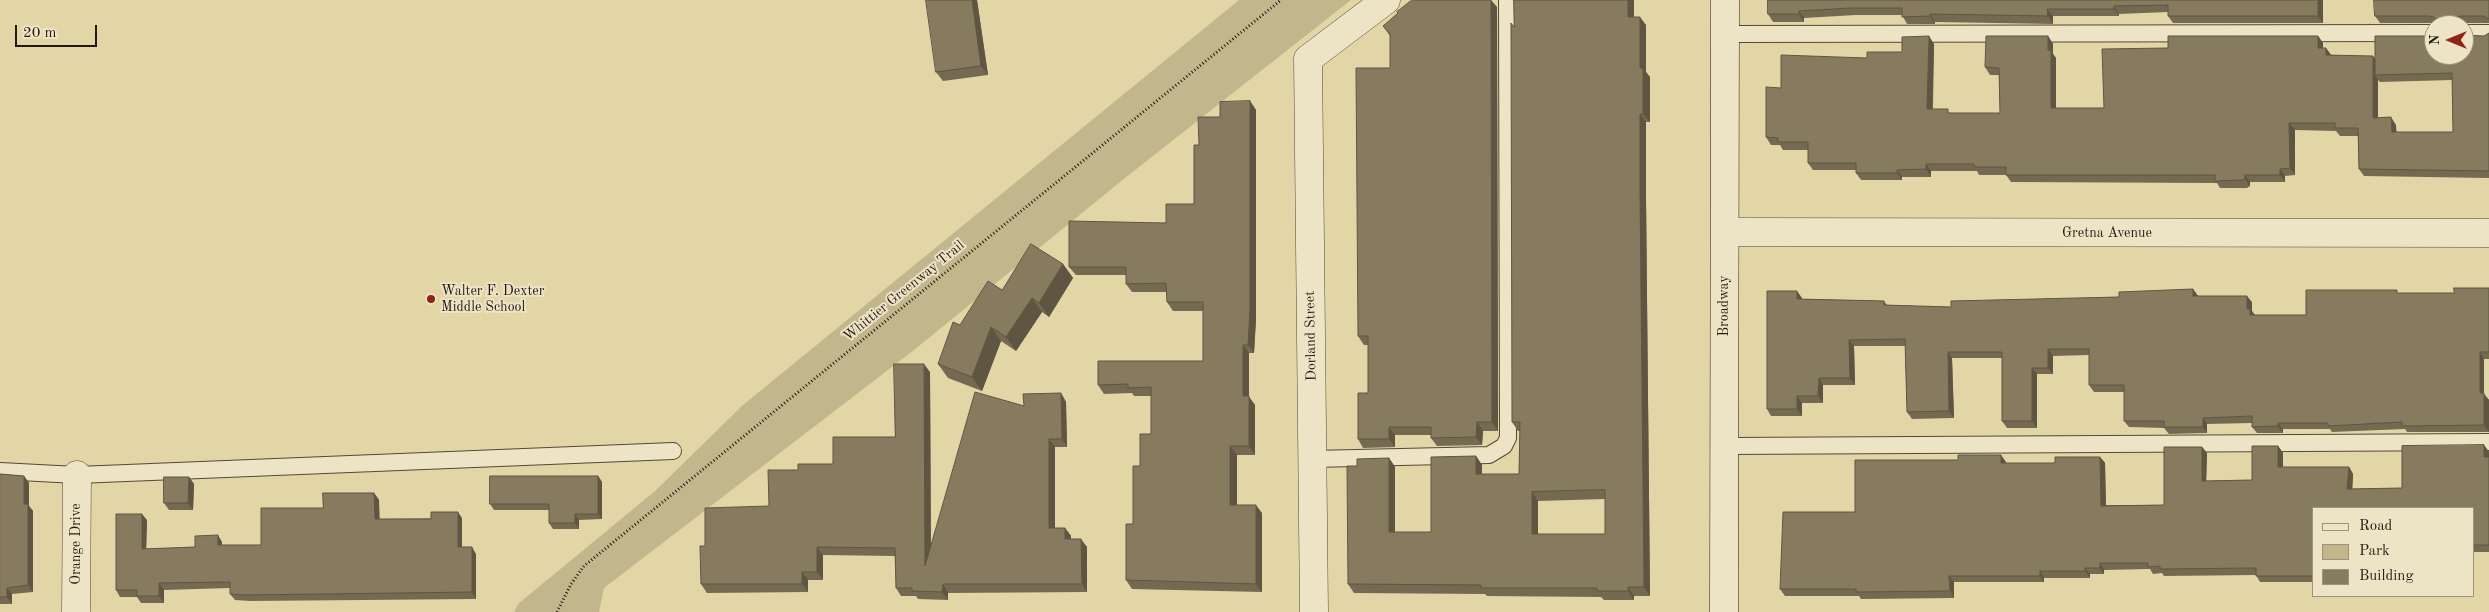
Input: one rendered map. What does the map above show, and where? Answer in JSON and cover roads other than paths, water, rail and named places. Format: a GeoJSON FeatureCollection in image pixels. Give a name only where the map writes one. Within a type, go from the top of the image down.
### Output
{"type":"FeatureCollection","features":[{"type":"Feature","properties":{"kind":"street","name":"Dorland Street"},"geometry":{"type":"LineString","coordinates":[[1314,612],[1308,59],[1386,0]]}},
{"type":"Feature","properties":{"kind":"street","name":"Broadway"},"geometry":{"type":"LineString","coordinates":[[1724,612],[1725,0]]}},
{"type":"Feature","properties":{"kind":"street","name":"Gretna Avenue"},"geometry":{"type":"LineString","coordinates":[[1725,232],[2489,233]]}},
{"type":"Feature","properties":{"kind":"street","name":"Orange Drive"},"geometry":{"type":"LineString","coordinates":[[76,612],[77,476]]}},
{"type":"Feature","properties":{"kind":"lane"},"geometry":{"type":"LineString","coordinates":[[1312,459],[1489,455],[1504,446],[1508,438],[1507,0]]}},
{"type":"Feature","properties":{"kind":"lane"},"geometry":{"type":"LineString","coordinates":[[1725,34],[2424,33]]}},
{"type":"Feature","properties":{"kind":"lane"},"geometry":{"type":"LineString","coordinates":[[2474,33],[2489,33]]}},
{"type":"Feature","properties":{"kind":"lane"},"geometry":{"type":"LineString","coordinates":[[1724,446],[2489,442]]}},
{"type":"Feature","properties":{"kind":"lane"},"geometry":{"type":"LineString","coordinates":[[0,470],[77,476],[673,451]]}},
{"type":"Feature","properties":{"kind":"place","name":"Walter F. Dexter Middle School"},"geometry":{"type":"Point","coordinates":[431,299]}}]}
